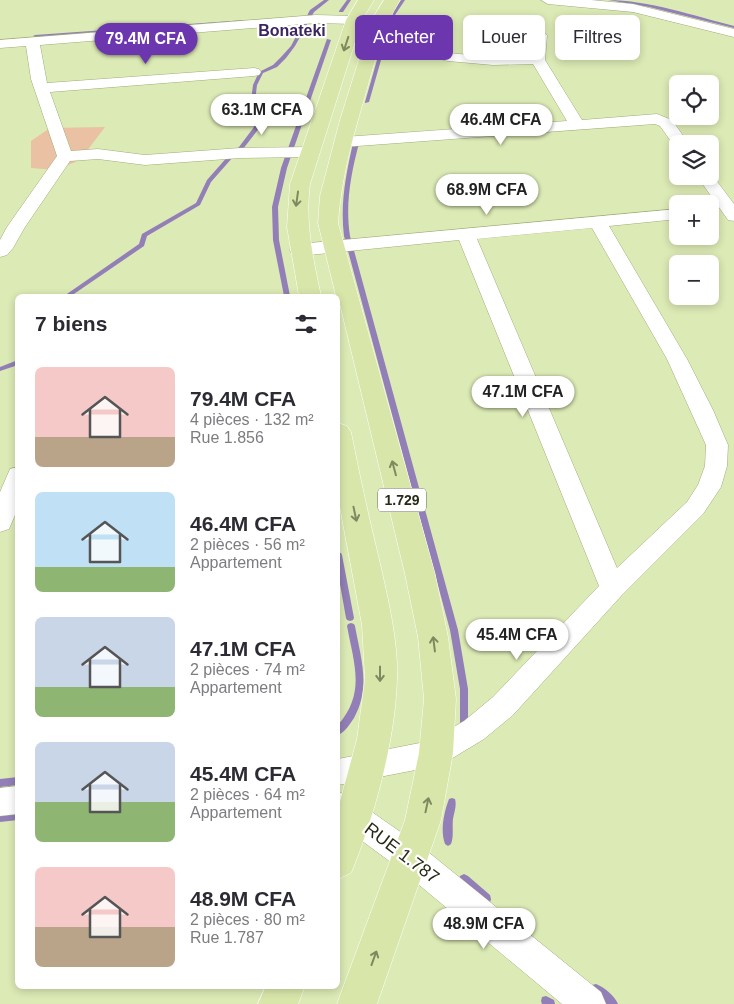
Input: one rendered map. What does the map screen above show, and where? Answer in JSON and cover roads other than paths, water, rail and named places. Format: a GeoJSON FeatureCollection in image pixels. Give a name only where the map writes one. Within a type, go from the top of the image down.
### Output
{"type":"FeatureCollection","features":[{"type":"Feature","properties":{"kind":"main road"},"geometry":{"type":"LineString","coordinates":[[310,294],[299,250],[296,202],[300,184],[296,151],[354,20],[366,0]]}},
{"type":"Feature","properties":{"kind":"main road","name":"1.729"},"geometry":{"type":"LineString","coordinates":[[357,1004],[424,820],[436,753],[440,699],[433,637],[409,529],[328,224],[328,210],[344,142],[379,21],[392,0]]}},
{"type":"Feature","properties":{"kind":"main road"},"geometry":{"type":"LineString","coordinates":[[340,442],[371,591],[380,647],[380,696],[368,766],[345,811],[340,847]]}},
{"type":"Feature","properties":{"kind":"main road"},"geometry":{"type":"LineString","coordinates":[[278,1004],[285,989]]}},
{"type":"Feature","properties":{"kind":"street"},"geometry":{"type":"LineString","coordinates":[[548,0],[633,8],[734,33]]}},
{"type":"Feature","properties":{"kind":"street"},"geometry":{"type":"LineString","coordinates":[[0,44],[307,20],[354,20]]}},
{"type":"Feature","properties":{"kind":"street"},"geometry":{"type":"LineString","coordinates":[[32,41],[36,70],[41,88],[66,156]]}},
{"type":"Feature","properties":{"kind":"street"},"geometry":{"type":"LineString","coordinates":[[482,60],[538,60],[577,125]]}},
{"type":"Feature","properties":{"kind":"street"},"geometry":{"type":"LineString","coordinates":[[41,88],[254,72]]}},
{"type":"Feature","properties":{"kind":"street"},"geometry":{"type":"LineString","coordinates":[[344,142],[662,120],[674,135]]}},
{"type":"Feature","properties":{"kind":"street"},"geometry":{"type":"LineString","coordinates":[[66,156],[98,154],[145,160],[233,153],[296,151]]}},
{"type":"Feature","properties":{"kind":"street"},"geometry":{"type":"LineString","coordinates":[[0,251],[7,244],[16,227],[66,156]]}},
{"type":"Feature","properties":{"kind":"street"},"geometry":{"type":"LineString","coordinates":[[711,185],[731,213]]}},
{"type":"Feature","properties":{"kind":"street"},"geometry":{"type":"LineString","coordinates":[[299,250],[669,215]]}},
{"type":"Feature","properties":{"kind":"street"},"geometry":{"type":"LineString","coordinates":[[340,772],[436,753],[474,730],[503,706],[613,588],[695,508],[710,487],[716,466],[725,447],[702,410],[677,359],[598,222]]}},
{"type":"Feature","properties":{"kind":"street"},"geometry":{"type":"LineString","coordinates":[[466,234],[613,588]]}},
{"type":"Feature","properties":{"kind":"street"},"geometry":{"type":"LineString","coordinates":[[0,524],[15,483]]}},
{"type":"Feature","properties":{"kind":"street"},"geometry":{"type":"LineString","coordinates":[[0,802],[15,800]]}},
{"type":"Feature","properties":{"kind":"street","name":"RUE 1.787"},"geometry":{"type":"LineString","coordinates":[[345,811],[411,858],[589,1004]]}},
{"type":"Feature","properties":{"kind":"waterway"},"geometry":{"type":"LineString","coordinates":[[70,294],[142,245],[144,235],[198,204],[209,181],[231,156],[241,148],[257,127],[254,93],[255,85],[261,72],[275,66],[284,57],[293,46],[312,11],[327,0]]}},
{"type":"Feature","properties":{"kind":"waterway"},"geometry":{"type":"LineString","coordinates":[[341,11],[349,0]]}},
{"type":"Feature","properties":{"kind":"waterway"},"geometry":{"type":"LineString","coordinates":[[367,102],[391,18],[403,0]]}},
{"type":"Feature","properties":{"kind":"waterway"},"geometry":{"type":"LineString","coordinates":[[610,0],[649,6],[734,27]]}},
{"type":"Feature","properties":{"kind":"waterway"},"geometry":{"type":"LineString","coordinates":[[35,36],[245,21]]}},
{"type":"Feature","properties":{"kind":"waterway"},"geometry":{"type":"LineString","coordinates":[[287,294],[276,240],[275,207],[284,168],[329,40]]}},
{"type":"Feature","properties":{"kind":"waterway"},"geometry":{"type":"LineString","coordinates":[[356,143],[345,201],[347,236],[454,630],[464,689],[464,729]]}},
{"type":"Feature","properties":{"kind":"waterway"},"geometry":{"type":"LineString","coordinates":[[0,369],[15,364]]}},
{"type":"Feature","properties":{"kind":"waterway"},"geometry":{"type":"LineString","coordinates":[[340,566],[350,618]]}},
{"type":"Feature","properties":{"kind":"waterway"},"geometry":{"type":"LineString","coordinates":[[340,729],[349,719],[359,695],[359,669],[351,626]]}},
{"type":"Feature","properties":{"kind":"waterway"},"geometry":{"type":"LineString","coordinates":[[0,783],[15,781]]}},
{"type":"Feature","properties":{"kind":"waterway"},"geometry":{"type":"LineString","coordinates":[[448,841],[448,820],[452,802]]}},
{"type":"Feature","properties":{"kind":"waterway"},"geometry":{"type":"LineString","coordinates":[[0,817],[15,815]]}},
{"type":"Feature","properties":{"kind":"waterway"},"geometry":{"type":"LineString","coordinates":[[464,879],[486,899]]}},
{"type":"Feature","properties":{"kind":"waterway"},"geometry":{"type":"LineString","coordinates":[[596,989],[613,1004]]}},
{"type":"Feature","properties":{"kind":"waterway"},"geometry":{"type":"LineString","coordinates":[[546,1001],[550,1004]]}},
{"type":"Feature","properties":{"kind":"district","name":"Bonateki"},"geometry":{"type":"Point","coordinates":[292,30]}}]}
